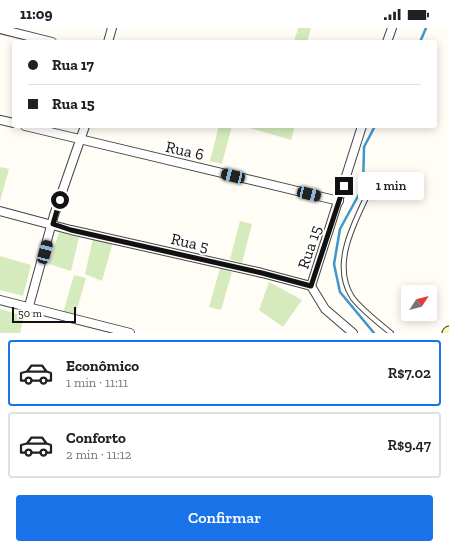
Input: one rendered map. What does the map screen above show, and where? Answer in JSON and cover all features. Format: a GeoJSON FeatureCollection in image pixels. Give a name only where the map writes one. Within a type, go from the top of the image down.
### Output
{"type":"FeatureCollection","features":[{"type":"Feature","properties":{"kind":"street"},"geometry":{"type":"LineString","coordinates":[[109,40],[112,28]]}},
{"type":"Feature","properties":{"kind":"street"},"geometry":{"type":"LineString","coordinates":[[388,40],[392,28]]}},
{"type":"Feature","properties":{"kind":"street"},"geometry":{"type":"LineString","coordinates":[[0,29],[44,40]]}},
{"type":"Feature","properties":{"kind":"street"},"geometry":{"type":"LineString","coordinates":[[0,120],[12,123]]}},
{"type":"Feature","properties":{"kind":"street","name":"Rua 6"},"geometry":{"type":"LineString","coordinates":[[33,128],[339,201]]}},
{"type":"Feature","properties":{"kind":"street"},"geometry":{"type":"LineString","coordinates":[[29,306],[53,224],[84,128]]}},
{"type":"Feature","properties":{"kind":"street","name":"Rua 15"},"geometry":{"type":"LineString","coordinates":[[311,286],[361,128]]}},
{"type":"Feature","properties":{"kind":"street","name":"Rua 5"},"geometry":{"type":"LineString","coordinates":[[0,211],[71,230],[262,273],[311,286]]}},
{"type":"Feature","properties":{"kind":"street"},"geometry":{"type":"LineString","coordinates":[[311,286],[325,309],[354,333]]}},
{"type":"Feature","properties":{"kind":"street"},"geometry":{"type":"LineString","coordinates":[[0,300],[29,306],[130,333]]}},
{"type":"Feature","properties":{"kind":"lane"},"geometry":{"type":"LineString","coordinates":[[374,181],[348,239],[342,269],[352,297],[390,333]]}},
{"type":"Feature","properties":{"kind":"green space"},"geometry":{"type":"Polygon","coordinates":[[[298,28],[311,28],[308,40],[295,40],[298,28]]]}},
{"type":"Feature","properties":{"kind":"green space"},"geometry":{"type":"Polygon","coordinates":[[[218,128],[231,128],[222,164],[210,161],[218,128]]]}},
{"type":"Feature","properties":{"kind":"green space"},"geometry":{"type":"Polygon","coordinates":[[[250,128],[294,128],[291,140],[250,128]]]}},
{"type":"Feature","properties":{"kind":"green space"},"geometry":{"type":"Polygon","coordinates":[[[0,167],[9,169],[0,201],[0,167]]]}},
{"type":"Feature","properties":{"kind":"green space"},"geometry":{"type":"Polygon","coordinates":[[[240,221],[252,224],[242,263],[230,259],[240,221]]]}},
{"type":"Feature","properties":{"kind":"green space"},"geometry":{"type":"Polygon","coordinates":[[[59,232],[79,238],[71,271],[49,264],[59,232]]]}},
{"type":"Feature","properties":{"kind":"green space"},"geometry":{"type":"Polygon","coordinates":[[[93,239],[113,242],[102,281],[85,274],[93,239]]]}},
{"type":"Feature","properties":{"kind":"green space"},"geometry":{"type":"Polygon","coordinates":[[[0,256],[31,265],[23,296],[0,290],[0,256]]]}},
{"type":"Feature","properties":{"kind":"green space"},"geometry":{"type":"Polygon","coordinates":[[[220,268],[232,272],[221,310],[209,307],[220,268]]]}},
{"type":"Feature","properties":{"kind":"green space"},"geometry":{"type":"Polygon","coordinates":[[[74,275],[86,278],[75,316],[63,313],[74,275]]]}},
{"type":"Feature","properties":{"kind":"green space"},"geometry":{"type":"Polygon","coordinates":[[[269,282],[302,300],[283,327],[259,310],[269,282]]]}},
{"type":"Feature","properties":{"kind":"green space"},"geometry":{"type":"Polygon","coordinates":[[[0,309],[24,316],[20,333],[0,333],[0,309]]]}},
{"type":"Feature","properties":{"kind":"waterway"},"geometry":{"type":"LineString","coordinates":[[421,40],[426,28]]}},
{"type":"Feature","properties":{"kind":"waterway"},"geometry":{"type":"LineString","coordinates":[[374,128],[364,147],[363,187],[340,229],[334,264],[340,292],[374,333]]}},
{"type":"Feature","properties":{"kind":"route"},"geometry":{"type":"LineString","coordinates":[[60,200],[54,215],[53,224],[71,230],[262,273],[311,286],[344,186]]}}]}
